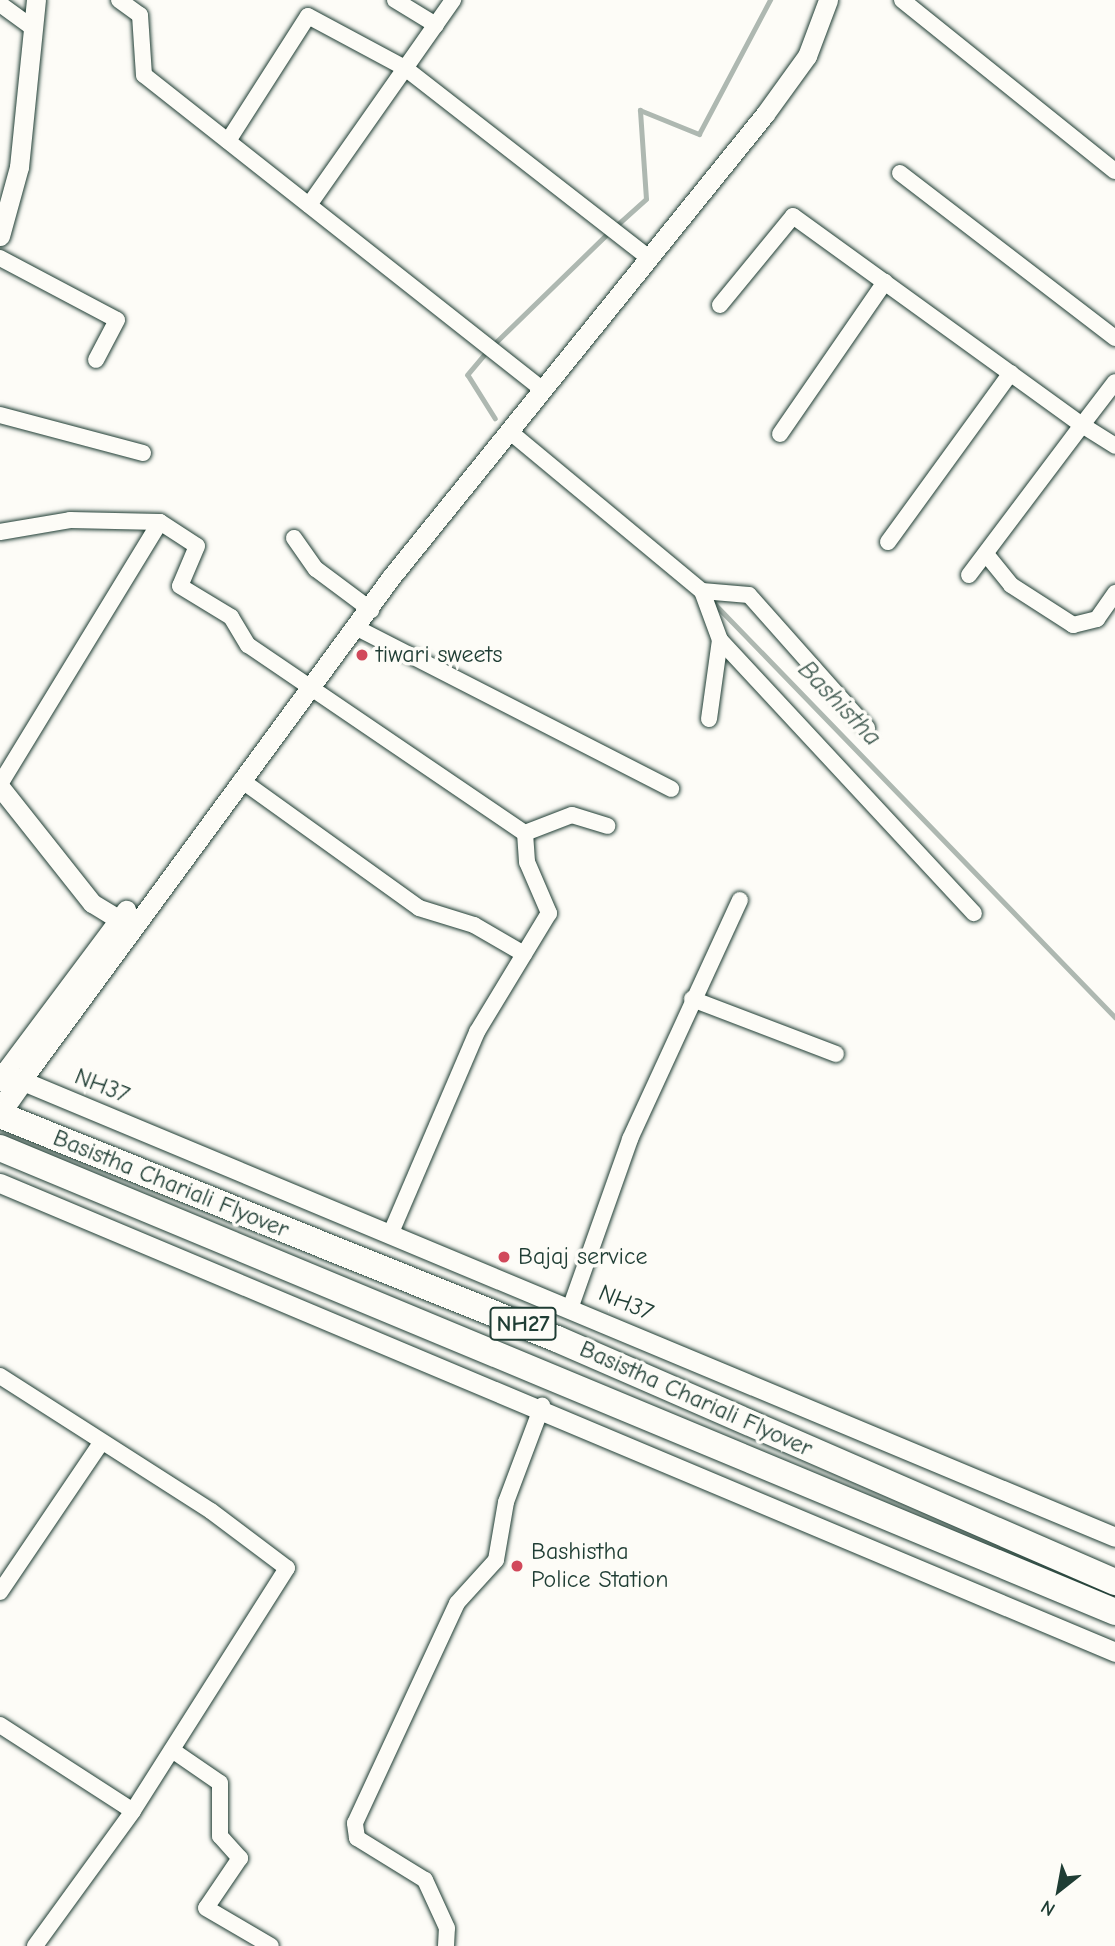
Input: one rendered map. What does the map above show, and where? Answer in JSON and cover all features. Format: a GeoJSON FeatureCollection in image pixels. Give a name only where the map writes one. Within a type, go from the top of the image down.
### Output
{"type":"FeatureCollection","features":[{"type":"Feature","properties":{"kind":"highway","name":"Basistha Chariali Flyover"},"geometry":{"type":"LineString","coordinates":[[0,1113],[557,1339],[1115,1582]]}},
{"type":"Feature","properties":{"kind":"highway","name":"Basistha Chariali Flyover"},"geometry":{"type":"LineString","coordinates":[[0,1148],[1115,1612]]}},
{"type":"Feature","properties":{"kind":"main road"},"geometry":{"type":"LineString","coordinates":[[0,1113],[7,1076]]}},
{"type":"Feature","properties":{"kind":"street"},"geometry":{"type":"LineString","coordinates":[[0,236],[3,211],[19,167],[36,0]]}},
{"type":"Feature","properties":{"kind":"street"},"geometry":{"type":"LineString","coordinates":[[119,0],[140,15],[144,75],[544,390]]}},
{"type":"Feature","properties":{"kind":"street"},"geometry":{"type":"LineString","coordinates":[[395,0],[436,25]]}},
{"type":"Feature","properties":{"kind":"street"},"geometry":{"type":"LineString","coordinates":[[309,205],[453,0]]}},
{"type":"Feature","properties":{"kind":"street"},"geometry":{"type":"LineString","coordinates":[[7,1076],[366,606],[544,390],[807,56],[828,0]]}},
{"type":"Feature","properties":{"kind":"street"},"geometry":{"type":"LineString","coordinates":[[902,0],[1115,171]]}},
{"type":"Feature","properties":{"kind":"street"},"geometry":{"type":"LineString","coordinates":[[0,4],[32,27]]}},
{"type":"Feature","properties":{"kind":"street"},"geometry":{"type":"LineString","coordinates":[[228,141],[308,16],[405,68],[649,258]]}},
{"type":"Feature","properties":{"kind":"street"},"geometry":{"type":"LineString","coordinates":[[900,173],[1115,338]]}},
{"type":"Feature","properties":{"kind":"street"},"geometry":{"type":"LineString","coordinates":[[720,305],[793,216],[1115,446]]}},
{"type":"Feature","properties":{"kind":"street"},"geometry":{"type":"LineString","coordinates":[[0,258],[117,320],[96,360]]}},
{"type":"Feature","properties":{"kind":"street"},"geometry":{"type":"LineString","coordinates":[[780,435],[885,282]]}},
{"type":"Feature","properties":{"kind":"street"},"geometry":{"type":"LineString","coordinates":[[888,542],[1011,373]]}},
{"type":"Feature","properties":{"kind":"street"},"geometry":{"type":"LineString","coordinates":[[969,575],[1115,382]]}},
{"type":"Feature","properties":{"kind":"street"},"geometry":{"type":"LineString","coordinates":[[0,415],[143,453]]}},
{"type":"Feature","properties":{"kind":"street"},"geometry":{"type":"LineString","coordinates":[[509,431],[702,591],[720,640],[974,913]]}},
{"type":"Feature","properties":{"kind":"street"},"geometry":{"type":"LineString","coordinates":[[0,532],[70,520],[160,522],[197,545],[180,586],[231,617],[247,645],[525,834]]}},
{"type":"Feature","properties":{"kind":"street"},"geometry":{"type":"LineString","coordinates":[[125,923],[92,903],[0,785],[160,522]]}},
{"type":"Feature","properties":{"kind":"street"},"geometry":{"type":"LineString","coordinates":[[294,538],[316,569],[366,606]]}},
{"type":"Feature","properties":{"kind":"street"},"geometry":{"type":"LineString","coordinates":[[986,554],[1011,585],[1073,625],[1097,619],[1115,593]]}},
{"type":"Feature","properties":{"kind":"street"},"geometry":{"type":"LineString","coordinates":[[702,591],[749,596],[867,727]]}},
{"type":"Feature","properties":{"kind":"street"},"geometry":{"type":"LineString","coordinates":[[125,923],[241,780],[306,684],[357,628],[366,606]]}},
{"type":"Feature","properties":{"kind":"street"},"geometry":{"type":"LineString","coordinates":[[357,628],[671,789]]}},
{"type":"Feature","properties":{"kind":"street"},"geometry":{"type":"LineString","coordinates":[[709,719],[720,640]]}},
{"type":"Feature","properties":{"kind":"street"},"geometry":{"type":"LineString","coordinates":[[241,780],[419,908],[474,925],[524,954]]}},
{"type":"Feature","properties":{"kind":"street"},"geometry":{"type":"LineString","coordinates":[[525,834],[572,815],[607,826]]}},
{"type":"Feature","properties":{"kind":"street"},"geometry":{"type":"LineString","coordinates":[[393,1230],[477,1032],[549,913],[527,862],[525,834]]}},
{"type":"Feature","properties":{"kind":"street"},"geometry":{"type":"LineString","coordinates":[[571,1306],[630,1139],[692,999],[740,900]]}},
{"type":"Feature","properties":{"kind":"street"},"geometry":{"type":"LineString","coordinates":[[692,999],[836,1054]]}},
{"type":"Feature","properties":{"kind":"street","name":"NH37"},"geometry":{"type":"LineString","coordinates":[[7,1076],[393,1230],[1115,1536]]}},
{"type":"Feature","properties":{"kind":"street"},"geometry":{"type":"LineString","coordinates":[[0,1183],[542,1406],[1086,1636],[1115,1652]]}},
{"type":"Feature","properties":{"kind":"street"},"geometry":{"type":"LineString","coordinates":[[0,1376],[286,1567],[133,1811],[40,1944]]}},
{"type":"Feature","properties":{"kind":"street"},"geometry":{"type":"LineString","coordinates":[[446,1946],[447,1928],[425,1880],[358,1838],[355,1823],[457,1603],[496,1560],[506,1502],[542,1406]]}},
{"type":"Feature","properties":{"kind":"street"},"geometry":{"type":"LineString","coordinates":[[0,1592],[101,1443]]}},
{"type":"Feature","properties":{"kind":"street"},"geometry":{"type":"LineString","coordinates":[[1086,1636],[1115,1634]]}},
{"type":"Feature","properties":{"kind":"street"},"geometry":{"type":"LineString","coordinates":[[0,1724],[133,1811]]}},
{"type":"Feature","properties":{"kind":"street"},"geometry":{"type":"LineString","coordinates":[[172,1750],[220,1783],[220,1836],[240,1858],[206,1908],[271,1946]]}},
{"type":"Feature","properties":{"kind":"waterway","name":"Bashistha"},"geometry":{"type":"LineString","coordinates":[[616,226],[646,199],[640,110],[699,134],[770,0]]}},
{"type":"Feature","properties":{"kind":"waterway","name":"Bashistha"},"geometry":{"type":"LineString","coordinates":[[493,345],[609,232]]}},
{"type":"Feature","properties":{"kind":"waterway","name":"Bashistha"},"geometry":{"type":"LineString","coordinates":[[487,352],[468,375],[495,418]]}},
{"type":"Feature","properties":{"kind":"waterway","name":"Bashistha"},"geometry":{"type":"LineString","coordinates":[[713,602],[1115,1017]]}},
{"type":"Feature","properties":{"kind":"place","name":"tiwari sweets"},"geometry":{"type":"Point","coordinates":[362,655]}},
{"type":"Feature","properties":{"kind":"place","name":"Bajaj service"},"geometry":{"type":"Point","coordinates":[504,1257]}},
{"type":"Feature","properties":{"kind":"place","name":"Bashistha Police Station"},"geometry":{"type":"Point","coordinates":[517,1566]}}]}
